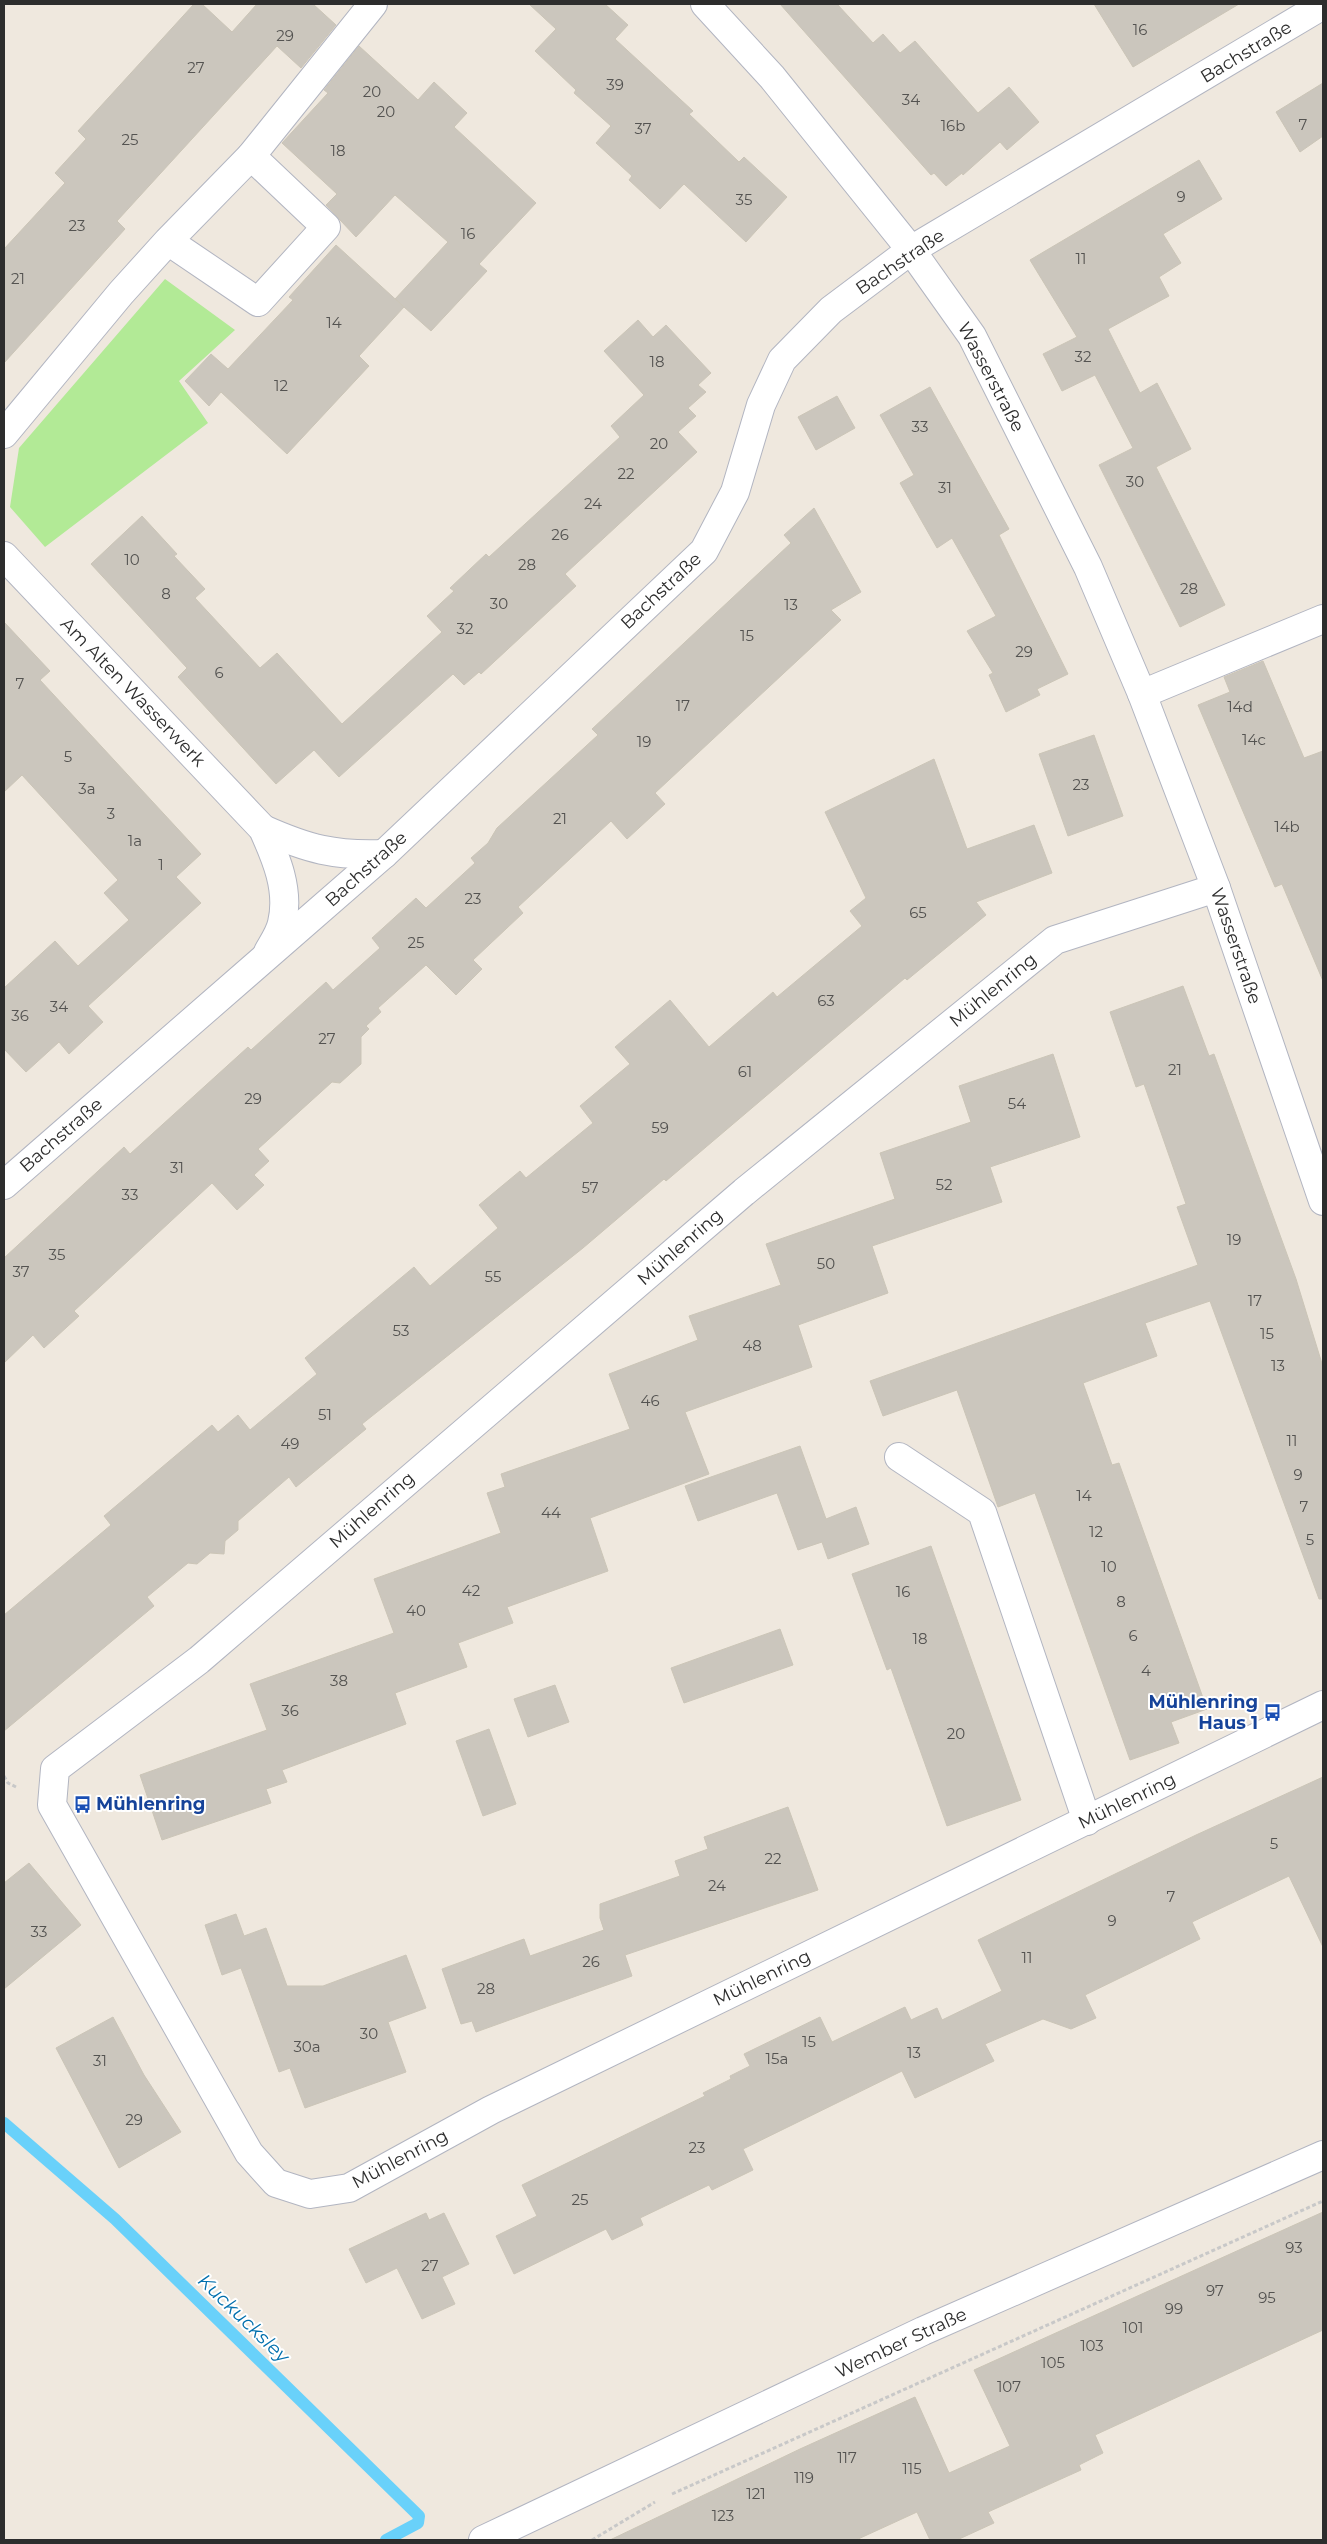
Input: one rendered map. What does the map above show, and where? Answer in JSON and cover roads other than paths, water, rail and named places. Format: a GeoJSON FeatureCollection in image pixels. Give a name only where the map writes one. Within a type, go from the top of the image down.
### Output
{"type":"FeatureCollection","features":[{"type":"Feature","properties":{"kind":"street"},"geometry":{"type":"LineString","coordinates":[[4,434],[121,293],[168,241],[251,156],[373,4]]}},
{"type":"Feature","properties":{"kind":"street","name":"Wasserstraße"},"geometry":{"type":"LineString","coordinates":[[705,4],[772,77],[911,250],[972,336],[1088,567],[1142,694],[1216,888],[1323,1201]]}},
{"type":"Feature","properties":{"kind":"street","name":"Bachstraße"},"geometry":{"type":"LineString","coordinates":[[4,1185],[264,961],[384,854],[704,551],[735,492],[761,406],[782,360],[831,310],[911,250],[1323,5]]}},
{"type":"Feature","properties":{"kind":"street"},"geometry":{"type":"LineString","coordinates":[[168,241],[258,302],[326,228],[251,156]]}},
{"type":"Feature","properties":{"kind":"street","name":"Am Alten Wasserwerk"},"geometry":{"type":"LineString","coordinates":[[4,556],[263,829],[277,862],[284,894],[282,924],[264,961]]}},
{"type":"Feature","properties":{"kind":"street"},"geometry":{"type":"LineString","coordinates":[[1142,694],[1323,619]]}},
{"type":"Feature","properties":{"kind":"street","name":"Am Alten Wasserwerk"},"geometry":{"type":"LineString","coordinates":[[263,829],[320,851],[352,856],[384,854]]}},
{"type":"Feature","properties":{"kind":"street","name":"Mühlenring"},"geometry":{"type":"LineString","coordinates":[[1216,888],[1055,940],[744,1192],[199,1660],[55,1769],[52,1805],[249,2153],[276,2183],[310,2194],[349,2188],[491,2110],[1323,1705]]}},
{"type":"Feature","properties":{"kind":"street"},"geometry":{"type":"LineString","coordinates":[[899,1458],[982,1512],[1087,1821]]}},
{"type":"Feature","properties":{"kind":"street","name":"Wember Straße"},"geometry":{"type":"LineString","coordinates":[[483,2540],[923,2331],[1323,2155]]}},
{"type":"Feature","properties":{"kind":"waterway","name":"Kuckucksley"},"geometry":{"type":"LineString","coordinates":[[4,2123],[115,2219],[419,2516],[418,2523],[386,2540]]}},
{"type":"Feature","properties":{"kind":"place","name":"Mühlenring Haus 1"},"geometry":{"type":"Point","coordinates":[1272,1712]}},
{"type":"Feature","properties":{"kind":"place","name":"Mühlenring"},"geometry":{"type":"Point","coordinates":[82,1804]}}]}
